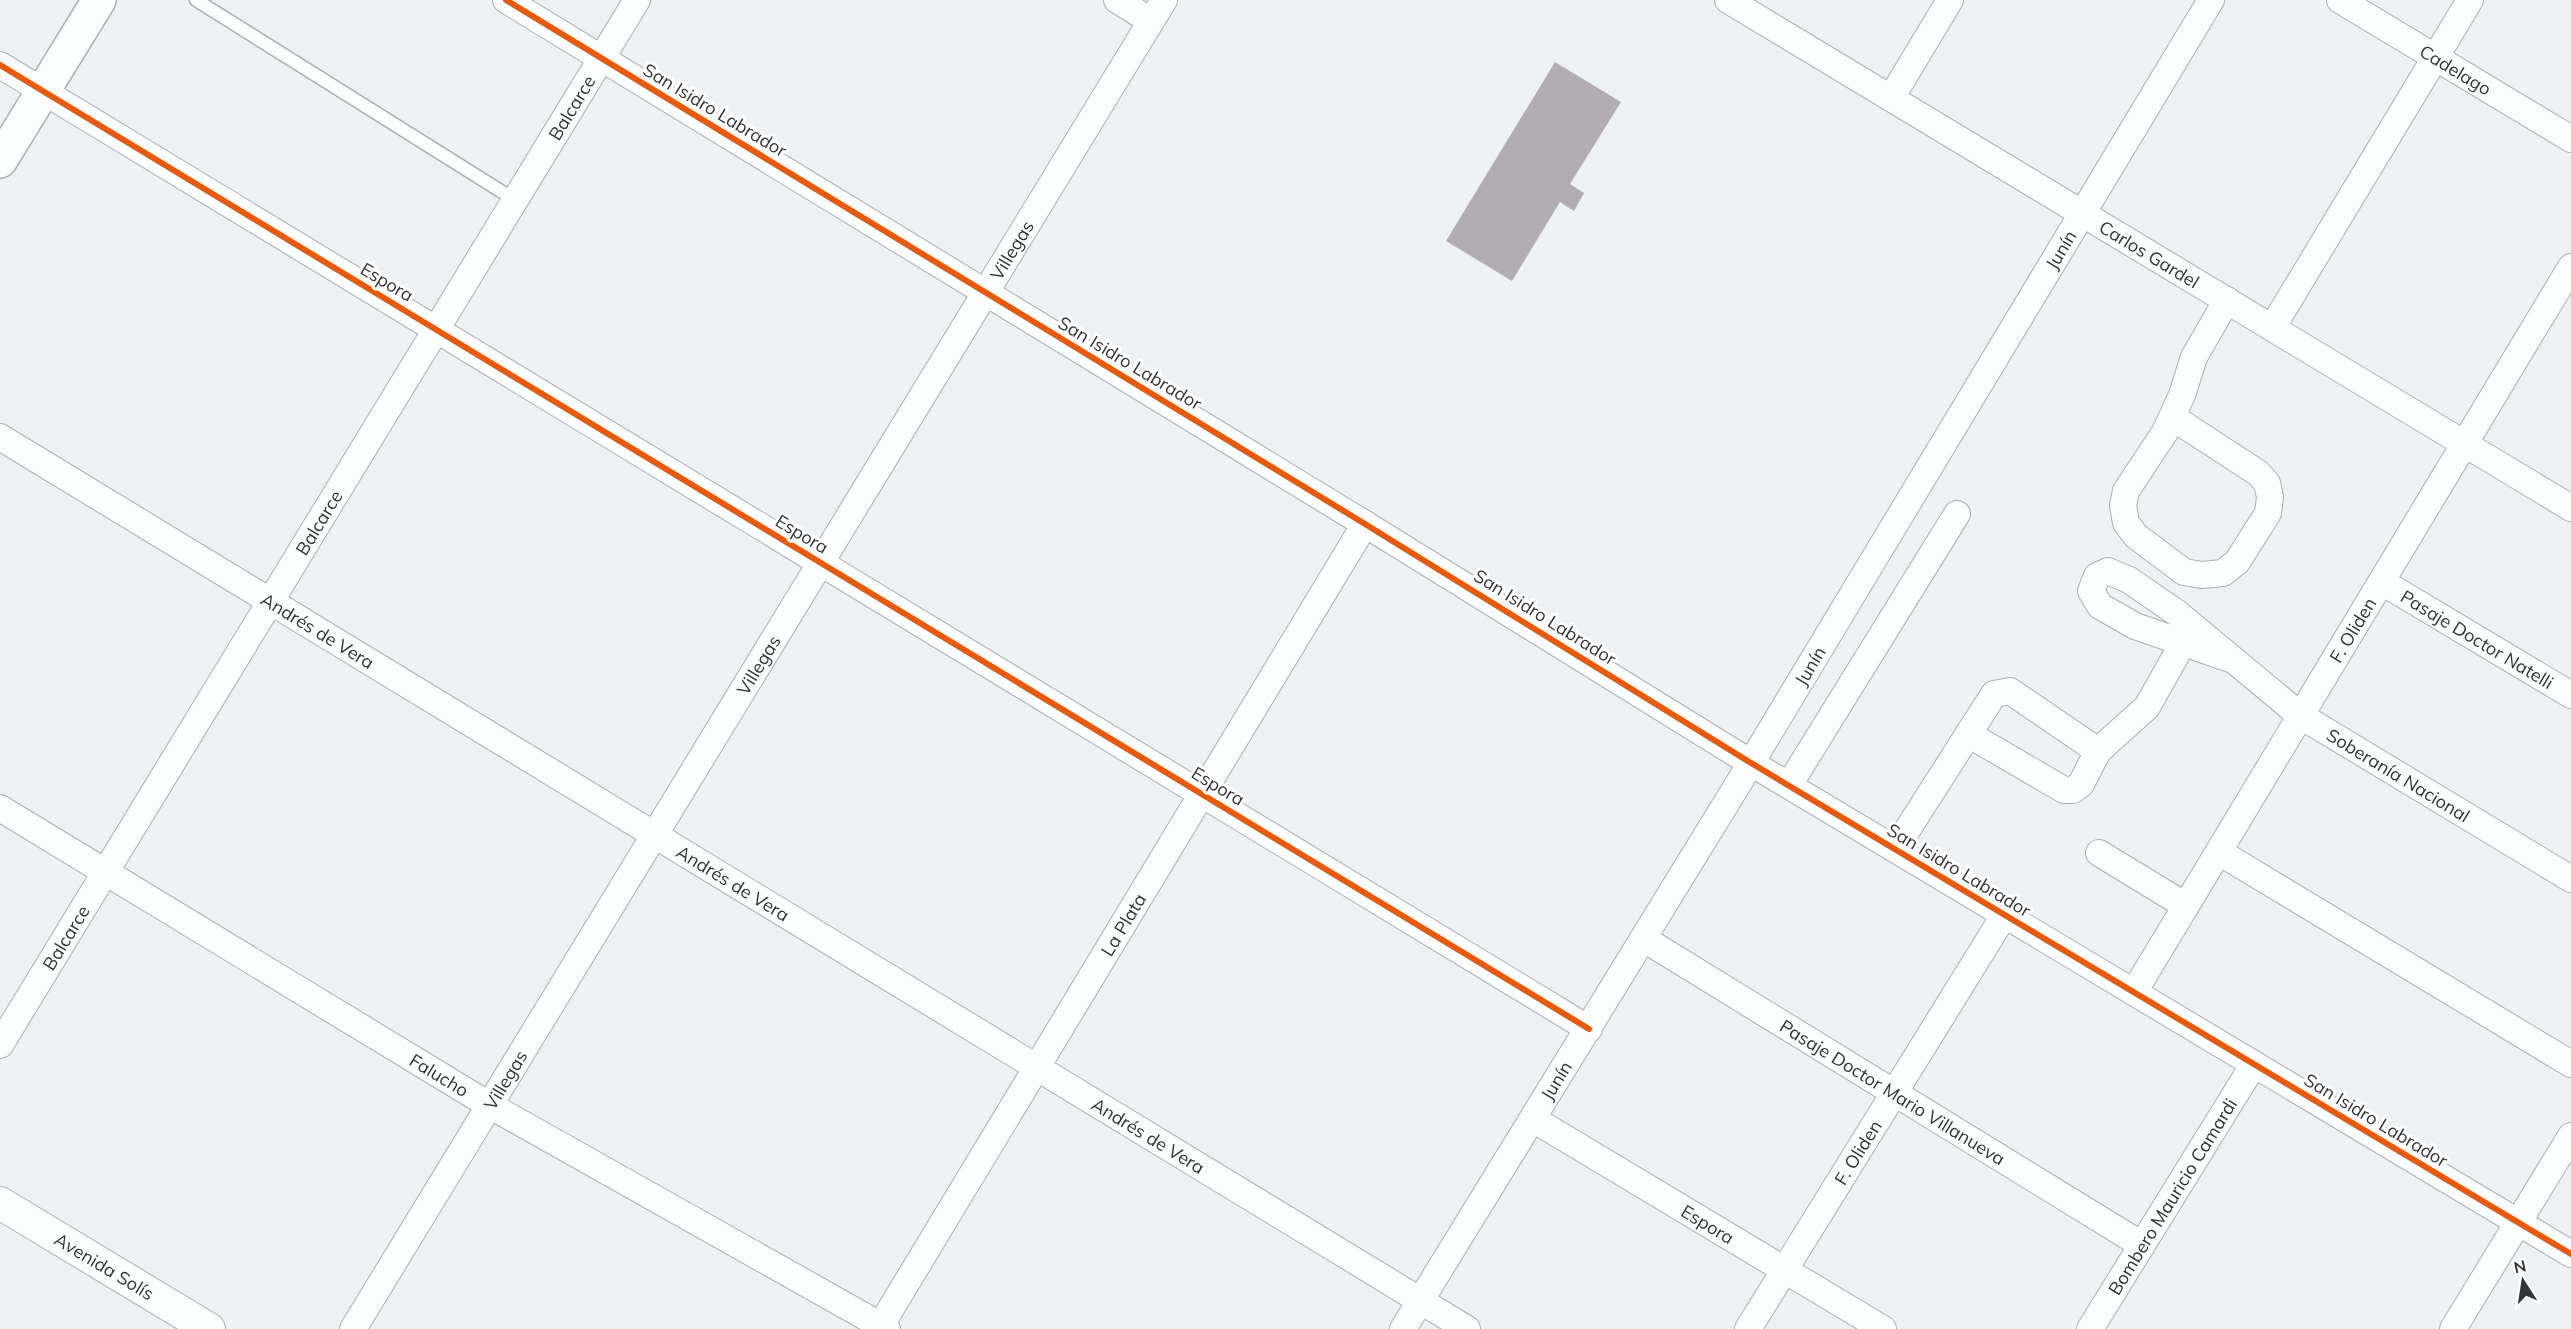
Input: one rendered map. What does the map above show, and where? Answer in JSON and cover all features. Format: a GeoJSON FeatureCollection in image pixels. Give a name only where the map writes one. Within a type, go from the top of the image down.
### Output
{"type":"FeatureCollection","features":[{"type":"Feature","properties":{"kind":"main road"},"geometry":{"type":"LineString","coordinates":[[0,161],[99,0]]}},
{"type":"Feature","properties":{"kind":"street","name":"San Isidro Labrador"},"geometry":{"type":"LineString","coordinates":[[506,0],[1751,762],[2571,1254]]}},
{"type":"Feature","properties":{"kind":"street","name":"Balcarce"},"geometry":{"type":"LineString","coordinates":[[0,1045],[637,0]]}},
{"type":"Feature","properties":{"kind":"street"},"geometry":{"type":"LineString","coordinates":[[1118,0],[1157,10]]}},
{"type":"Feature","properties":{"kind":"street","name":"Carlos Gardel"},"geometry":{"type":"LineString","coordinates":[[1728,0],[2571,508]]}},
{"type":"Feature","properties":{"kind":"street"},"geometry":{"type":"LineString","coordinates":[[1891,98],[1950,0]]}},
{"type":"Feature","properties":{"kind":"street","name":"Junín"},"geometry":{"type":"LineString","coordinates":[[1403,1329],[1644,939],[2211,0]]}},
{"type":"Feature","properties":{"kind":"street","name":"Cadelago"},"geometry":{"type":"LineString","coordinates":[[2340,0],[2571,139]]}},
{"type":"Feature","properties":{"kind":"street"},"geometry":{"type":"LineString","coordinates":[[2272,328],[2470,0]]}},
{"type":"Feature","properties":{"kind":"street","name":"Villegas"},"geometry":{"type":"LineString","coordinates":[[353,1329],[1157,10]]}},
{"type":"Feature","properties":{"kind":"street","name":"Espora"},"geometry":{"type":"LineString","coordinates":[[0,65],[1589,1029]]}},
{"type":"Feature","properties":{"kind":"street","name":"F. Oliden"},"geometry":{"type":"LineString","coordinates":[[2134,992],[2571,267]]}},
{"type":"Feature","properties":{"kind":"street"},"geometry":{"type":"LineString","coordinates":[[2172,417],[2258,473],[2267,483],[2270,497],[2268,513],[2237,561],[2223,573],[2202,575],[2184,572],[2136,536],[2126,523],[2123,505],[2126,491],[2165,432],[2182,395],[2194,357],[2227,300]]}},
{"type":"Feature","properties":{"kind":"street","name":"Andrés de Vera"},"geometry":{"type":"LineString","coordinates":[[0,437],[1467,1329]]}},
{"type":"Feature","properties":{"kind":"street"},"geometry":{"type":"LineString","coordinates":[[1789,785],[1957,514]]}},
{"type":"Feature","properties":{"kind":"street","name":"La Plata"},"geometry":{"type":"LineString","coordinates":[[884,1327],[1036,1067],[1365,524]]}},
{"type":"Feature","properties":{"kind":"street","name":"Soberanía Nacional"},"geometry":{"type":"LineString","coordinates":[[2233,660],[2135,626],[2100,606],[2091,591],[2097,576],[2108,572],[2129,580],[2177,613],[2301,716],[2571,879]]}},
{"type":"Feature","properties":{"kind":"street","name":"Pasaje Doctor Natelli"},"geometry":{"type":"LineString","coordinates":[[2382,582],[2571,695]]}},
{"type":"Feature","properties":{"kind":"street"},"geometry":{"type":"LineString","coordinates":[[1968,734],[2064,790],[2073,790],[2081,784],[2098,751],[2147,707],[2183,643]]}},
{"type":"Feature","properties":{"kind":"street"},"geometry":{"type":"LineString","coordinates":[[1895,849],[1994,694],[2010,691],[2098,751]]}},
{"type":"Feature","properties":{"kind":"street","name":"Falucho"},"geometry":{"type":"LineString","coordinates":[[0,808],[489,1105],[884,1327]]}},
{"type":"Feature","properties":{"kind":"street"},"geometry":{"type":"LineString","coordinates":[[2219,852],[2571,1064]]}},
{"type":"Feature","properties":{"kind":"street"},"geometry":{"type":"LineString","coordinates":[[2100,853],[2186,906]]}},
{"type":"Feature","properties":{"kind":"street","name":"F. Oliden"},"geometry":{"type":"LineString","coordinates":[[1748,1329],[2005,914]]}},
{"type":"Feature","properties":{"kind":"street","name":"Pasaje Doctor Mario Villanueva"},"geometry":{"type":"LineString","coordinates":[[1644,939],[2142,1245]]}},
{"type":"Feature","properties":{"kind":"street","name":"Bombero Mauricio Camardi"},"geometry":{"type":"LineString","coordinates":[[2090,1329],[2254,1064]]}},
{"type":"Feature","properties":{"kind":"street","name":"Espora"},"geometry":{"type":"LineString","coordinates":[[1533,1119],[1883,1329]]}},
{"type":"Feature","properties":{"kind":"street"},"geometry":{"type":"LineString","coordinates":[[2453,1329],[2571,1136]]}},
{"type":"Feature","properties":{"kind":"street","name":"Avenida Solís"},"geometry":{"type":"LineString","coordinates":[[0,1203],[209,1329]]}},
{"type":"Feature","properties":{"kind":"lane"},"geometry":{"type":"LineString","coordinates":[[196,0],[515,200]]}},
{"type":"Feature","properties":{"kind":"building"},"geometry":{"type":"Polygon","coordinates":[[[1555,62],[1621,102],[1570,184],[1584,193],[1574,211],[1560,202],[1512,281],[1446,241],[1555,62]]]}},
{"type":"Feature","properties":{"kind":"cycle path"},"geometry":{"type":"LineString","coordinates":[[506,0],[1365,524],[1751,763],[2571,1254]]}},
{"type":"Feature","properties":{"kind":"cycle path"},"geometry":{"type":"LineString","coordinates":[[0,65],[1589,1029]]}}]}
